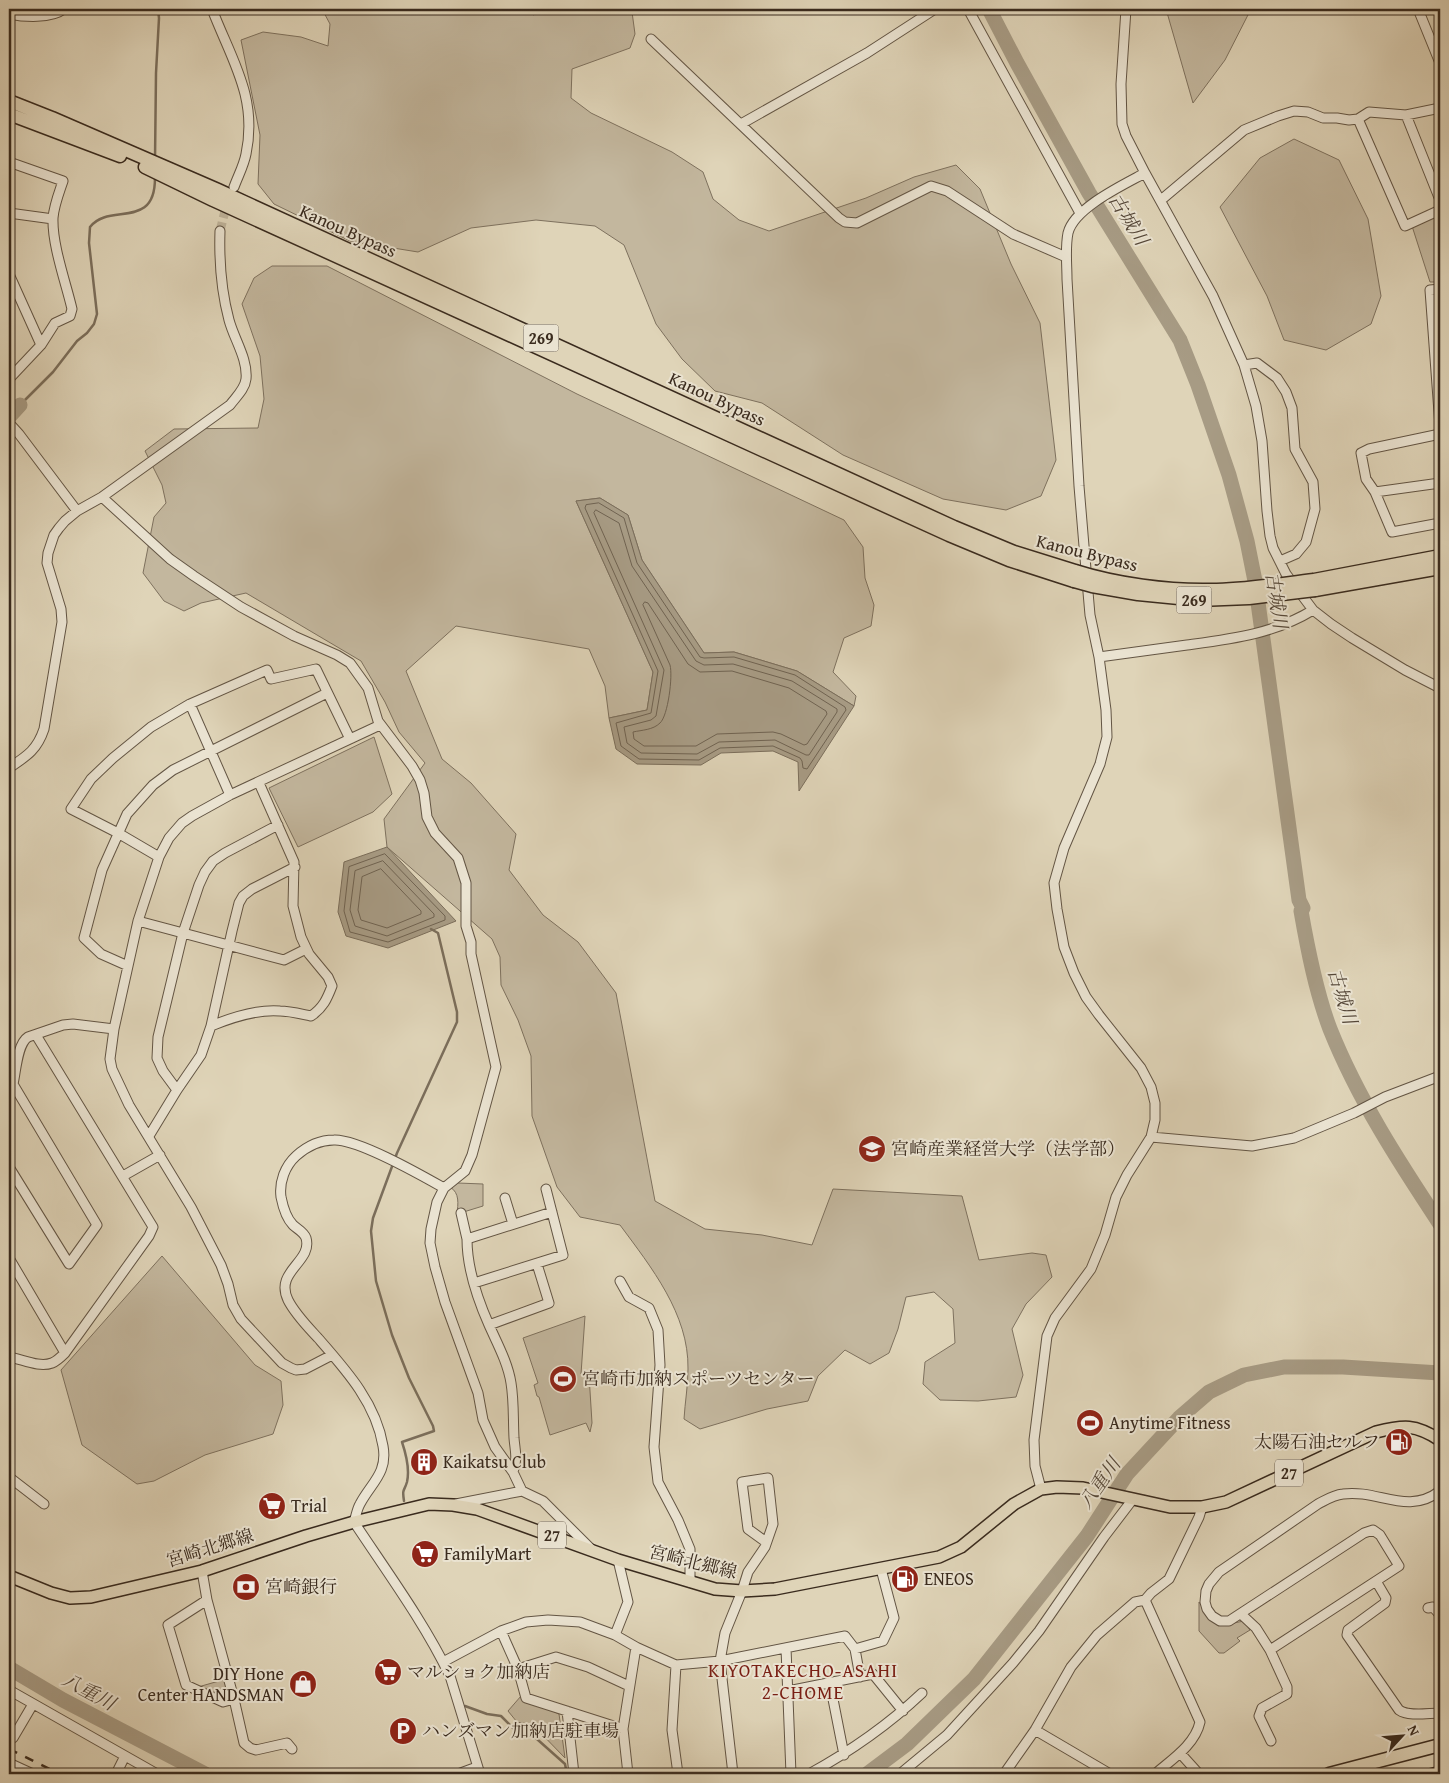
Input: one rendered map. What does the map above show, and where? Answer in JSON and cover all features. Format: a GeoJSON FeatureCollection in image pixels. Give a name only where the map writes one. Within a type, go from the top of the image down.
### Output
{"type":"FeatureCollection","features":[{"type":"Feature","properties":{"kind":"highway","name":"Kanou Bypass"},"geometry":{"type":"LineString","coordinates":[[9,101],[218,190],[954,527],[1074,576],[1092,586],[1138,594],[1199,600],[1250,598],[1440,556]]}},
{"type":"Feature","properties":{"kind":"highway","name":"Kanou Bypass"},"geometry":{"type":"LineString","coordinates":[[9,114],[125,158],[949,535],[1009,560],[1074,576]]}},
{"type":"Feature","properties":{"kind":"highway","name":"Kanou Bypass"},"geometry":{"type":"LineString","coordinates":[[1314,585],[1440,568]]}},
{"type":"Feature","properties":{"kind":"highway"},"geometry":{"type":"LineString","coordinates":[[1329,1774],[1440,1746]]}},
{"type":"Feature","properties":{"kind":"highway"},"geometry":{"type":"LineString","coordinates":[[1382,1774],[1440,1759]]}},
{"type":"Feature","properties":{"kind":"main road","name":"宮崎北郷線"},"geometry":{"type":"LineString","coordinates":[[9,1576],[51,1593],[70,1598],[91,1597],[202,1571],[306,1536],[429,1504],[477,1509],[618,1560],[715,1589],[742,1592],[775,1589],[939,1557],[961,1547],[1014,1504],[1040,1489],[1057,1487],[1083,1488],[1170,1507],[1202,1507],[1226,1502],[1376,1432],[1401,1426],[1426,1431],[1440,1440]]}},
{"type":"Feature","properties":{"kind":"street"},"geometry":{"type":"LineString","coordinates":[[9,14],[49,16],[64,9]]}},
{"type":"Feature","properties":{"kind":"street"},"geometry":{"type":"LineString","coordinates":[[212,9],[241,77],[249,110],[250,126],[246,155],[234,187]]}},
{"type":"Feature","properties":{"kind":"street"},"geometry":{"type":"LineString","coordinates":[[741,124],[867,53],[935,9]]}},
{"type":"Feature","properties":{"kind":"street"},"geometry":{"type":"LineString","coordinates":[[968,9],[1082,211]]}},
{"type":"Feature","properties":{"kind":"street"},"geometry":{"type":"LineString","coordinates":[[1126,9],[1121,84],[1122,124],[1145,173],[1213,296],[1244,366],[1256,406],[1262,441],[1270,536],[1286,574],[1312,610],[1330,624],[1405,670],[1440,688]]}},
{"type":"Feature","properties":{"kind":"street"},"geometry":{"type":"LineString","coordinates":[[1418,9],[1440,63]]}},
{"type":"Feature","properties":{"kind":"street"},"geometry":{"type":"LineString","coordinates":[[651,39],[845,222],[857,223],[931,186],[947,191],[1013,234],[1066,257]]}},
{"type":"Feature","properties":{"kind":"street"},"geometry":{"type":"LineString","coordinates":[[1161,200],[1244,130],[1278,116],[1294,111],[1308,112],[1323,118],[1358,119],[1369,112],[1406,115],[1440,108]]}},
{"type":"Feature","properties":{"kind":"street"},"geometry":{"type":"LineString","coordinates":[[1406,115],[1440,200]]}},
{"type":"Feature","properties":{"kind":"street"},"geometry":{"type":"LineString","coordinates":[[1358,119],[1405,226],[1440,210]]}},
{"type":"Feature","properties":{"kind":"street"},"geometry":{"type":"LineString","coordinates":[[9,162],[63,180],[56,200],[53,220],[57,251],[72,309],[70,316],[55,323],[41,345],[9,379]]}},
{"type":"Feature","properties":{"kind":"street"},"geometry":{"type":"LineString","coordinates":[[1040,1489],[1035,1466],[1034,1440],[1048,1336],[1055,1318],[1091,1269],[1105,1235],[1116,1197],[1127,1175],[1151,1137],[1155,1120],[1155,1103],[1151,1087],[1141,1068],[1086,997],[1074,973],[1064,947],[1056,909],[1054,883],[1064,848],[1100,764],[1107,737],[1106,710],[1099,657],[1090,614],[1079,486],[1066,257],[1068,233],[1072,223],[1082,211],[1145,173]]}},
{"type":"Feature","properties":{"kind":"street"},"geometry":{"type":"LineString","coordinates":[[9,213],[53,220]]}},
{"type":"Feature","properties":{"kind":"street"},"geometry":{"type":"LineString","coordinates":[[9,768],[33,750],[39,743],[44,729],[62,622],[61,610],[47,563],[54,535],[65,521],[77,512],[102,497],[230,405],[244,387],[246,378],[244,364],[229,321],[222,288],[219,255],[220,231]]}},
{"type":"Feature","properties":{"kind":"street"},"geometry":{"type":"LineString","coordinates":[[9,274],[41,345]]}},
{"type":"Feature","properties":{"kind":"street"},"geometry":{"type":"LineString","coordinates":[[1440,289],[1430,290],[1440,426]]}},
{"type":"Feature","properties":{"kind":"street"},"geometry":{"type":"LineString","coordinates":[[1244,366],[1257,363],[1277,378],[1286,392],[1292,408],[1295,449],[1313,482],[1315,509],[1306,542],[1296,554],[1280,561]]}},
{"type":"Feature","properties":{"kind":"street"},"geometry":{"type":"LineString","coordinates":[[9,423],[77,512]]}},
{"type":"Feature","properties":{"kind":"street"},"geometry":{"type":"LineString","coordinates":[[1440,434],[1369,449],[1361,453],[1366,479],[1375,492],[1392,532],[1440,523]]}},
{"type":"Feature","properties":{"kind":"street"},"geometry":{"type":"LineString","coordinates":[[1375,492],[1440,483]]}},
{"type":"Feature","properties":{"kind":"street"},"geometry":{"type":"LineString","coordinates":[[102,497],[170,559],[194,576],[242,607],[294,636],[337,655],[350,663],[368,688],[380,725],[412,766],[420,780],[427,816],[435,833],[458,858],[466,883],[466,926],[471,942],[471,954],[496,1067],[472,1155],[465,1171],[444,1188],[437,1202],[430,1243],[435,1267],[478,1393],[483,1420],[495,1447],[514,1472],[522,1491]]}},
{"type":"Feature","properties":{"kind":"street"},"geometry":{"type":"LineString","coordinates":[[1099,657],[1240,637],[1277,628],[1298,619],[1312,610]]}},
{"type":"Feature","properties":{"kind":"street"},"geometry":{"type":"LineString","coordinates":[[159,857],[71,809],[91,779],[113,758],[151,728],[190,704],[266,670],[271,679],[316,669],[350,739]]}},
{"type":"Feature","properties":{"kind":"street"},"geometry":{"type":"LineString","coordinates":[[128,966],[101,954],[84,938],[102,870],[127,814],[153,785],[172,770],[327,693]]}},
{"type":"Feature","properties":{"kind":"street"},"geometry":{"type":"LineString","coordinates":[[190,704],[230,795]]}},
{"type":"Feature","properties":{"kind":"street"},"geometry":{"type":"LineString","coordinates":[[332,1355],[305,1369],[296,1370],[282,1363],[241,1319],[233,1304],[221,1265],[192,1207],[129,1105],[112,1069],[110,1058],[114,1029],[138,922],[159,857],[169,838],[182,823],[230,795],[380,725]]}},
{"type":"Feature","properties":{"kind":"street"},"geometry":{"type":"LineString","coordinates":[[212,1026],[233,1017],[261,1012],[280,1011],[311,1016],[318,1012],[325,1003],[332,986],[328,976],[306,949],[292,906],[294,862],[259,783]]}},
{"type":"Feature","properties":{"kind":"street"},"geometry":{"type":"LineString","coordinates":[[177,1090],[162,1071],[157,1058],[158,1037],[183,934],[199,885],[205,872],[225,853],[278,825]]}},
{"type":"Feature","properties":{"kind":"street"},"geometry":{"type":"LineString","coordinates":[[149,1136],[201,1055],[212,1026],[237,913],[243,896],[252,888],[295,867]]}},
{"type":"Feature","properties":{"kind":"street"},"geometry":{"type":"LineString","coordinates":[[138,922],[284,960],[306,949]]}},
{"type":"Feature","properties":{"kind":"street"},"geometry":{"type":"LineString","coordinates":[[9,1167],[69,1264],[97,1225],[13,1084],[22,1043],[28,1037],[64,1025],[73,1024],[114,1029]]}},
{"type":"Feature","properties":{"kind":"street"},"geometry":{"type":"LineString","coordinates":[[9,1357],[29,1362],[52,1363],[65,1353],[153,1227],[36,1034]]}},
{"type":"Feature","properties":{"kind":"street"},"geometry":{"type":"LineString","coordinates":[[1151,1137],[1252,1146],[1294,1138],[1385,1097],[1440,1076]]}},
{"type":"Feature","properties":{"kind":"street"},"geometry":{"type":"LineString","coordinates":[[444,1188],[383,1156],[344,1141],[335,1140],[319,1143],[292,1160],[284,1174],[281,1197],[289,1219],[304,1236],[306,1244],[302,1256],[288,1275],[284,1286],[288,1300],[299,1317],[363,1394],[378,1423],[384,1449],[382,1471],[360,1504],[354,1522],[423,1626],[450,1676],[478,1770],[458,1774]]}},
{"type":"Feature","properties":{"kind":"street"},"geometry":{"type":"LineString","coordinates":[[122,1176],[160,1155]]}},
{"type":"Feature","properties":{"kind":"street"},"geometry":{"type":"LineString","coordinates":[[474,1283],[564,1255],[546,1188]]}},
{"type":"Feature","properties":{"kind":"street"},"geometry":{"type":"LineString","coordinates":[[505,1198],[513,1224]]}},
{"type":"Feature","properties":{"kind":"street"},"geometry":{"type":"LineString","coordinates":[[467,1239],[552,1212]]}},
{"type":"Feature","properties":{"kind":"street"},"geometry":{"type":"LineString","coordinates":[[461,1213],[467,1239],[467,1259],[480,1304],[511,1381],[517,1462],[514,1472]]}},
{"type":"Feature","properties":{"kind":"street"},"geometry":{"type":"LineString","coordinates":[[9,1258],[65,1353]]}},
{"type":"Feature","properties":{"kind":"street"},"geometry":{"type":"LineString","coordinates":[[489,1325],[549,1303],[537,1264]]}},
{"type":"Feature","properties":{"kind":"street"},"geometry":{"type":"LineString","coordinates":[[620,1281],[629,1297],[649,1308],[658,1330],[660,1365],[654,1447],[658,1482],[678,1520],[690,1549],[690,1582]]}},
{"type":"Feature","properties":{"kind":"street"},"geometry":{"type":"LineString","coordinates":[[9,1477],[44,1504]]}},
{"type":"Feature","properties":{"kind":"street"},"geometry":{"type":"LineString","coordinates":[[734,1774],[720,1661],[725,1633],[748,1572],[766,1542],[773,1524],[768,1478],[742,1482],[748,1529],[766,1542]]}},
{"type":"Feature","properties":{"kind":"street"},"geometry":{"type":"LineString","coordinates":[[453,1505],[522,1491],[543,1501],[592,1550]]}},
{"type":"Feature","properties":{"kind":"street"},"geometry":{"type":"LineString","coordinates":[[1270,1650],[1399,1566],[1387,1543],[1373,1530],[1364,1533],[1229,1621],[1220,1621],[1212,1616],[1205,1602],[1209,1584],[1220,1572],[1332,1496],[1356,1493],[1405,1502],[1420,1501],[1440,1491]]}},
{"type":"Feature","properties":{"kind":"street"},"geometry":{"type":"LineString","coordinates":[[900,1774],[947,1735],[1024,1650],[1133,1499]]}},
{"type":"Feature","properties":{"kind":"street"},"geometry":{"type":"LineString","coordinates":[[1004,1774],[1035,1730],[1071,1667],[1097,1635],[1135,1602],[1145,1600],[1150,1593],[1169,1579],[1202,1507]]}},
{"type":"Feature","properties":{"kind":"street"},"geometry":{"type":"LineString","coordinates":[[615,1635],[628,1602],[618,1560]]}},
{"type":"Feature","properties":{"kind":"street"},"geometry":{"type":"LineString","coordinates":[[856,1648],[883,1641],[894,1618],[881,1569]]}},
{"type":"Feature","properties":{"kind":"street"},"geometry":{"type":"LineString","coordinates":[[202,1571],[207,1600],[244,1742],[250,1748],[256,1750],[287,1744],[292,1749]]}},
{"type":"Feature","properties":{"kind":"street"},"geometry":{"type":"LineString","coordinates":[[1376,1581],[1386,1598],[1385,1603],[1348,1630],[1348,1635],[1399,1710],[1404,1714],[1440,1712]]}},
{"type":"Feature","properties":{"kind":"street"},"geometry":{"type":"LineString","coordinates":[[207,1600],[168,1625],[186,1685],[223,1702],[234,1699]]}},
{"type":"Feature","properties":{"kind":"street"},"geometry":{"type":"LineString","coordinates":[[1145,1600],[1200,1722],[1198,1732],[1180,1753],[1154,1774]]}},
{"type":"Feature","properties":{"kind":"street"},"geometry":{"type":"LineString","coordinates":[[1428,1608],[1433,1607],[1440,1615]]}},
{"type":"Feature","properties":{"kind":"street"},"geometry":{"type":"LineString","coordinates":[[1241,1614],[1256,1628],[1270,1650],[1287,1688],[1287,1694],[1262,1708],[1259,1716],[1271,1741]]}},
{"type":"Feature","properties":{"kind":"street"},"geometry":{"type":"LineString","coordinates":[[443,1662],[501,1631],[526,1622],[548,1620],[580,1622],[615,1635],[636,1647],[676,1665],[720,1661],[845,1636],[856,1648],[860,1677]]}},
{"type":"Feature","properties":{"kind":"street"},"geometry":{"type":"LineString","coordinates":[[501,1631],[518,1670],[526,1698],[623,1729]]}},
{"type":"Feature","properties":{"kind":"street"},"geometry":{"type":"LineString","coordinates":[[628,1774],[623,1729],[636,1647]]}},
{"type":"Feature","properties":{"kind":"street"},"geometry":{"type":"LineString","coordinates":[[786,1648],[791,1774]]}},
{"type":"Feature","properties":{"kind":"street"},"geometry":{"type":"LineString","coordinates":[[518,1670],[556,1657],[588,1667],[629,1686]]}},
{"type":"Feature","properties":{"kind":"street"},"geometry":{"type":"LineString","coordinates":[[676,1665],[672,1730],[678,1774]]}},
{"type":"Feature","properties":{"kind":"street"},"geometry":{"type":"LineString","coordinates":[[788,1691],[874,1674],[903,1711]]}},
{"type":"Feature","properties":{"kind":"street"},"geometry":{"type":"LineString","coordinates":[[830,1684],[844,1755]]}},
{"type":"Feature","properties":{"kind":"street"},"geometry":{"type":"LineString","coordinates":[[9,1690],[156,1774]]}},
{"type":"Feature","properties":{"kind":"street"},"geometry":{"type":"LineString","coordinates":[[809,1774],[844,1755],[877,1733],[922,1693]]}},
{"type":"Feature","properties":{"kind":"street"},"geometry":{"type":"LineString","coordinates":[[13,1738],[33,1704]]}},
{"type":"Feature","properties":{"kind":"street"},"geometry":{"type":"LineString","coordinates":[[567,1711],[574,1774]]}},
{"type":"Feature","properties":{"kind":"street"},"geometry":{"type":"LineString","coordinates":[[1035,1730],[1110,1774]]}},
{"type":"Feature","properties":{"kind":"street"},"geometry":{"type":"LineString","coordinates":[[1180,1753],[1199,1774]]}},
{"type":"Feature","properties":{"kind":"street"},"geometry":{"type":"LineString","coordinates":[[116,1774],[125,1756]]}},
{"type":"Feature","properties":{"kind":"street"},"geometry":{"type":"LineString","coordinates":[[9,1763],[32,1774]]}},
{"type":"Feature","properties":{"kind":"shaded area"},"geometry":{"type":"Polygon","coordinates":[[[322,9],[527,9],[533,15],[549,9],[623,9],[632,12],[635,34],[630,48],[572,69],[571,98],[591,113],[672,152],[703,172],[713,199],[739,220],[769,231],[866,198],[914,177],[956,165],[980,189],[1011,264],[1040,323],[1056,460],[1041,496],[1006,510],[943,499],[843,455],[762,403],[715,391],[682,359],[656,324],[624,245],[595,226],[536,220],[471,228],[418,252],[350,241],[274,204],[258,184],[260,135],[241,40],[263,32],[301,37],[328,46],[330,24],[322,9]]]}},
{"type":"Feature","properties":{"kind":"shaded area"},"geometry":{"type":"Polygon","coordinates":[[[1166,9],[1251,9],[1225,60],[1193,103],[1166,9]]]}},
{"type":"Feature","properties":{"kind":"shaded area"},"geometry":{"type":"Polygon","coordinates":[[[1294,139],[1339,160],[1368,219],[1381,296],[1371,324],[1326,350],[1284,340],[1267,296],[1220,207],[1260,158],[1294,139]]]}},
{"type":"Feature","properties":{"kind":"shaded area"},"geometry":{"type":"Polygon","coordinates":[[[1440,214],[1440,282],[1430,282],[1412,226],[1440,214]]]}},
{"type":"Feature","properties":{"kind":"shaded area"},"geometry":{"type":"Polygon","coordinates":[[[272,266],[327,266],[577,394],[844,520],[863,547],[865,578],[874,605],[871,626],[844,638],[833,672],[856,696],[854,706],[797,671],[734,652],[704,653],[642,560],[628,515],[600,498],[576,501],[653,672],[647,710],[609,718],[605,686],[589,649],[456,626],[406,671],[442,759],[471,783],[516,834],[509,870],[543,915],[578,942],[616,993],[655,1201],[705,1229],[762,1235],[812,1245],[833,1189],[962,1196],[979,1260],[1032,1253],[1046,1255],[1052,1277],[1026,1304],[1012,1329],[1023,1375],[1016,1397],[978,1401],[940,1400],[923,1384],[925,1362],[955,1343],[953,1309],[934,1292],[906,1297],[898,1329],[889,1353],[870,1364],[845,1350],[818,1376],[808,1401],[767,1409],[700,1429],[684,1419],[688,1375],[687,1349],[675,1310],[644,1257],[620,1225],[580,1217],[557,1187],[532,1116],[531,1056],[518,1020],[501,985],[500,957],[492,939],[387,847],[384,819],[425,763],[399,732],[385,702],[361,661],[246,593],[201,603],[184,611],[164,601],[143,573],[154,517],[166,503],[162,485],[145,451],[174,429],[258,428],[264,399],[260,356],[242,304],[254,278],[272,266]]]}},
{"type":"Feature","properties":{"kind":"shaded area"},"geometry":{"type":"Polygon","coordinates":[[[374,737],[392,794],[373,812],[298,847],[269,788],[374,737]]]}},
{"type":"Feature","properties":{"kind":"shaded area"},"geometry":{"type":"Polygon","coordinates":[[[458,1183],[483,1184],[483,1206],[457,1214],[457,1196],[450,1187],[458,1183]]]}},
{"type":"Feature","properties":{"kind":"shaded area"},"geometry":{"type":"Polygon","coordinates":[[[162,1256],[255,1365],[281,1381],[283,1405],[273,1434],[205,1455],[154,1481],[137,1484],[82,1445],[61,1370],[162,1256]]]}},
{"type":"Feature","properties":{"kind":"shaded area","name":"宮崎市加納スポーツセンター"},"geometry":{"type":"Polygon","coordinates":[[[585,1316],[581,1374],[589,1375],[592,1423],[590,1432],[586,1423],[550,1435],[534,1385],[538,1383],[523,1338],[585,1316]]]}},
{"type":"Feature","properties":{"kind":"shaded area"},"geometry":{"type":"Polygon","coordinates":[[[1199,1602],[1205,1611],[1223,1625],[1244,1621],[1250,1630],[1237,1638],[1240,1641],[1224,1653],[1219,1653],[1199,1631],[1199,1602]]]}},
{"type":"Feature","properties":{"kind":"shaded area"},"geometry":{"type":"Polygon","coordinates":[[[226,1679],[229,1693],[226,1698],[198,1687],[226,1679]]]}},
{"type":"Feature","properties":{"kind":"shaded area"},"geometry":{"type":"Polygon","coordinates":[[[521,1696],[559,1714],[565,1758],[533,1725],[517,1722],[508,1711],[521,1696]]]}},
{"type":"Feature","properties":{"kind":"water"},"geometry":{"type":"Polygon","coordinates":[[[600,498],[628,515],[642,560],[704,653],[734,652],[797,671],[854,706],[799,791],[798,762],[773,751],[721,753],[701,765],[637,764],[616,749],[609,718],[647,710],[653,672],[576,501],[600,498]]]}},
{"type":"Feature","properties":{"kind":"water"},"geometry":{"type":"Polygon","coordinates":[[[387,847],[456,921],[388,948],[346,936],[338,912],[344,862],[387,847]]]}},
{"type":"Feature","properties":{"kind":"waterway"},"geometry":{"type":"LineString","coordinates":[[155,160],[158,9]]}},
{"type":"Feature","properties":{"kind":"waterway","name":"古城川"},"geometry":{"type":"LineString","coordinates":[[989,9],[1089,193],[1180,340],[1198,385],[1229,475],[1247,541],[1255,581],[1299,900],[1303,908],[1301,911],[1321,1001],[1341,1055],[1366,1105],[1440,1224]]}},
{"type":"Feature","properties":{"kind":"waterway"},"geometry":{"type":"LineString","coordinates":[[20,405],[53,372],[77,341],[94,324],[97,314],[89,243],[90,227],[98,220],[108,216],[130,213],[148,205],[153,194],[155,178]]}},
{"type":"Feature","properties":{"kind":"waterway"},"geometry":{"type":"LineString","coordinates":[[9,417],[20,405]]}},
{"type":"Feature","properties":{"kind":"waterway"},"geometry":{"type":"LineString","coordinates":[[404,1501],[403,1492],[407,1482],[408,1467],[402,1442],[434,1431],[409,1378],[392,1335],[376,1281],[371,1231],[373,1218],[397,1153],[457,1022],[457,1012],[438,933],[431,929]]}},
{"type":"Feature","properties":{"kind":"waterway","name":"八重川"},"geometry":{"type":"LineString","coordinates":[[867,1774],[907,1744],[974,1679],[1087,1536],[1127,1474],[1179,1418],[1209,1392],[1244,1375],[1284,1367],[1343,1367],[1440,1373]]}},
{"type":"Feature","properties":{"kind":"waterway","name":"八重川"},"geometry":{"type":"LineString","coordinates":[[9,1668],[63,1700],[205,1774]]}},
{"type":"Feature","properties":{"kind":"waterway"},"geometry":{"type":"LineString","coordinates":[[465,1706],[487,1714],[501,1716],[513,1728],[529,1732],[565,1764],[567,1774]]}},
{"type":"Feature","properties":{"kind":"tunnel"},"geometry":{"type":"LineString","coordinates":[[220,231],[227,203]]}},
{"type":"Feature","properties":{"kind":"railway"},"geometry":{"type":"LineString","coordinates":[[9,1749],[60,1774]]}},
{"type":"Feature","properties":{"kind":"place","name":"宮崎産業経営大学（法学部）"},"geometry":{"type":"Point","coordinates":[872,1149]}},
{"type":"Feature","properties":{"kind":"place","name":"宮崎市加納スポーツセンター"},"geometry":{"type":"Point","coordinates":[563,1379]}},
{"type":"Feature","properties":{"kind":"place","name":"Anytime Fitness"},"geometry":{"type":"Point","coordinates":[1090,1423]}},
{"type":"Feature","properties":{"kind":"place","name":"太陽石油セルフ"},"geometry":{"type":"Point","coordinates":[1399,1442]}},
{"type":"Feature","properties":{"kind":"place","name":"Kaikatsu Club"},"geometry":{"type":"Point","coordinates":[424,1462]}},
{"type":"Feature","properties":{"kind":"place","name":"Trial"},"geometry":{"type":"Point","coordinates":[272,1506]}},
{"type":"Feature","properties":{"kind":"place","name":"FamilyMart"},"geometry":{"type":"Point","coordinates":[425,1554]}},
{"type":"Feature","properties":{"kind":"place","name":"ENEOS"},"geometry":{"type":"Point","coordinates":[905,1579]}},
{"type":"Feature","properties":{"kind":"place","name":"宮崎銀行"},"geometry":{"type":"Point","coordinates":[246,1587]}},
{"type":"Feature","properties":{"kind":"place","name":"マルショク加納店"},"geometry":{"type":"Point","coordinates":[388,1672]}},
{"type":"Feature","properties":{"kind":"place","name":"DIY Hone Center HANDSMAN"},"geometry":{"type":"Point","coordinates":[303,1684]}},
{"type":"Feature","properties":{"kind":"place","name":"ハンズマン加納店駐車場"},"geometry":{"type":"Point","coordinates":[403,1731]}},
{"type":"Feature","properties":{"kind":"district","name":"KIYOTAKECHO-ASAHI 2-CHOME"},"geometry":{"type":"Point","coordinates":[803,1681]}}]}
